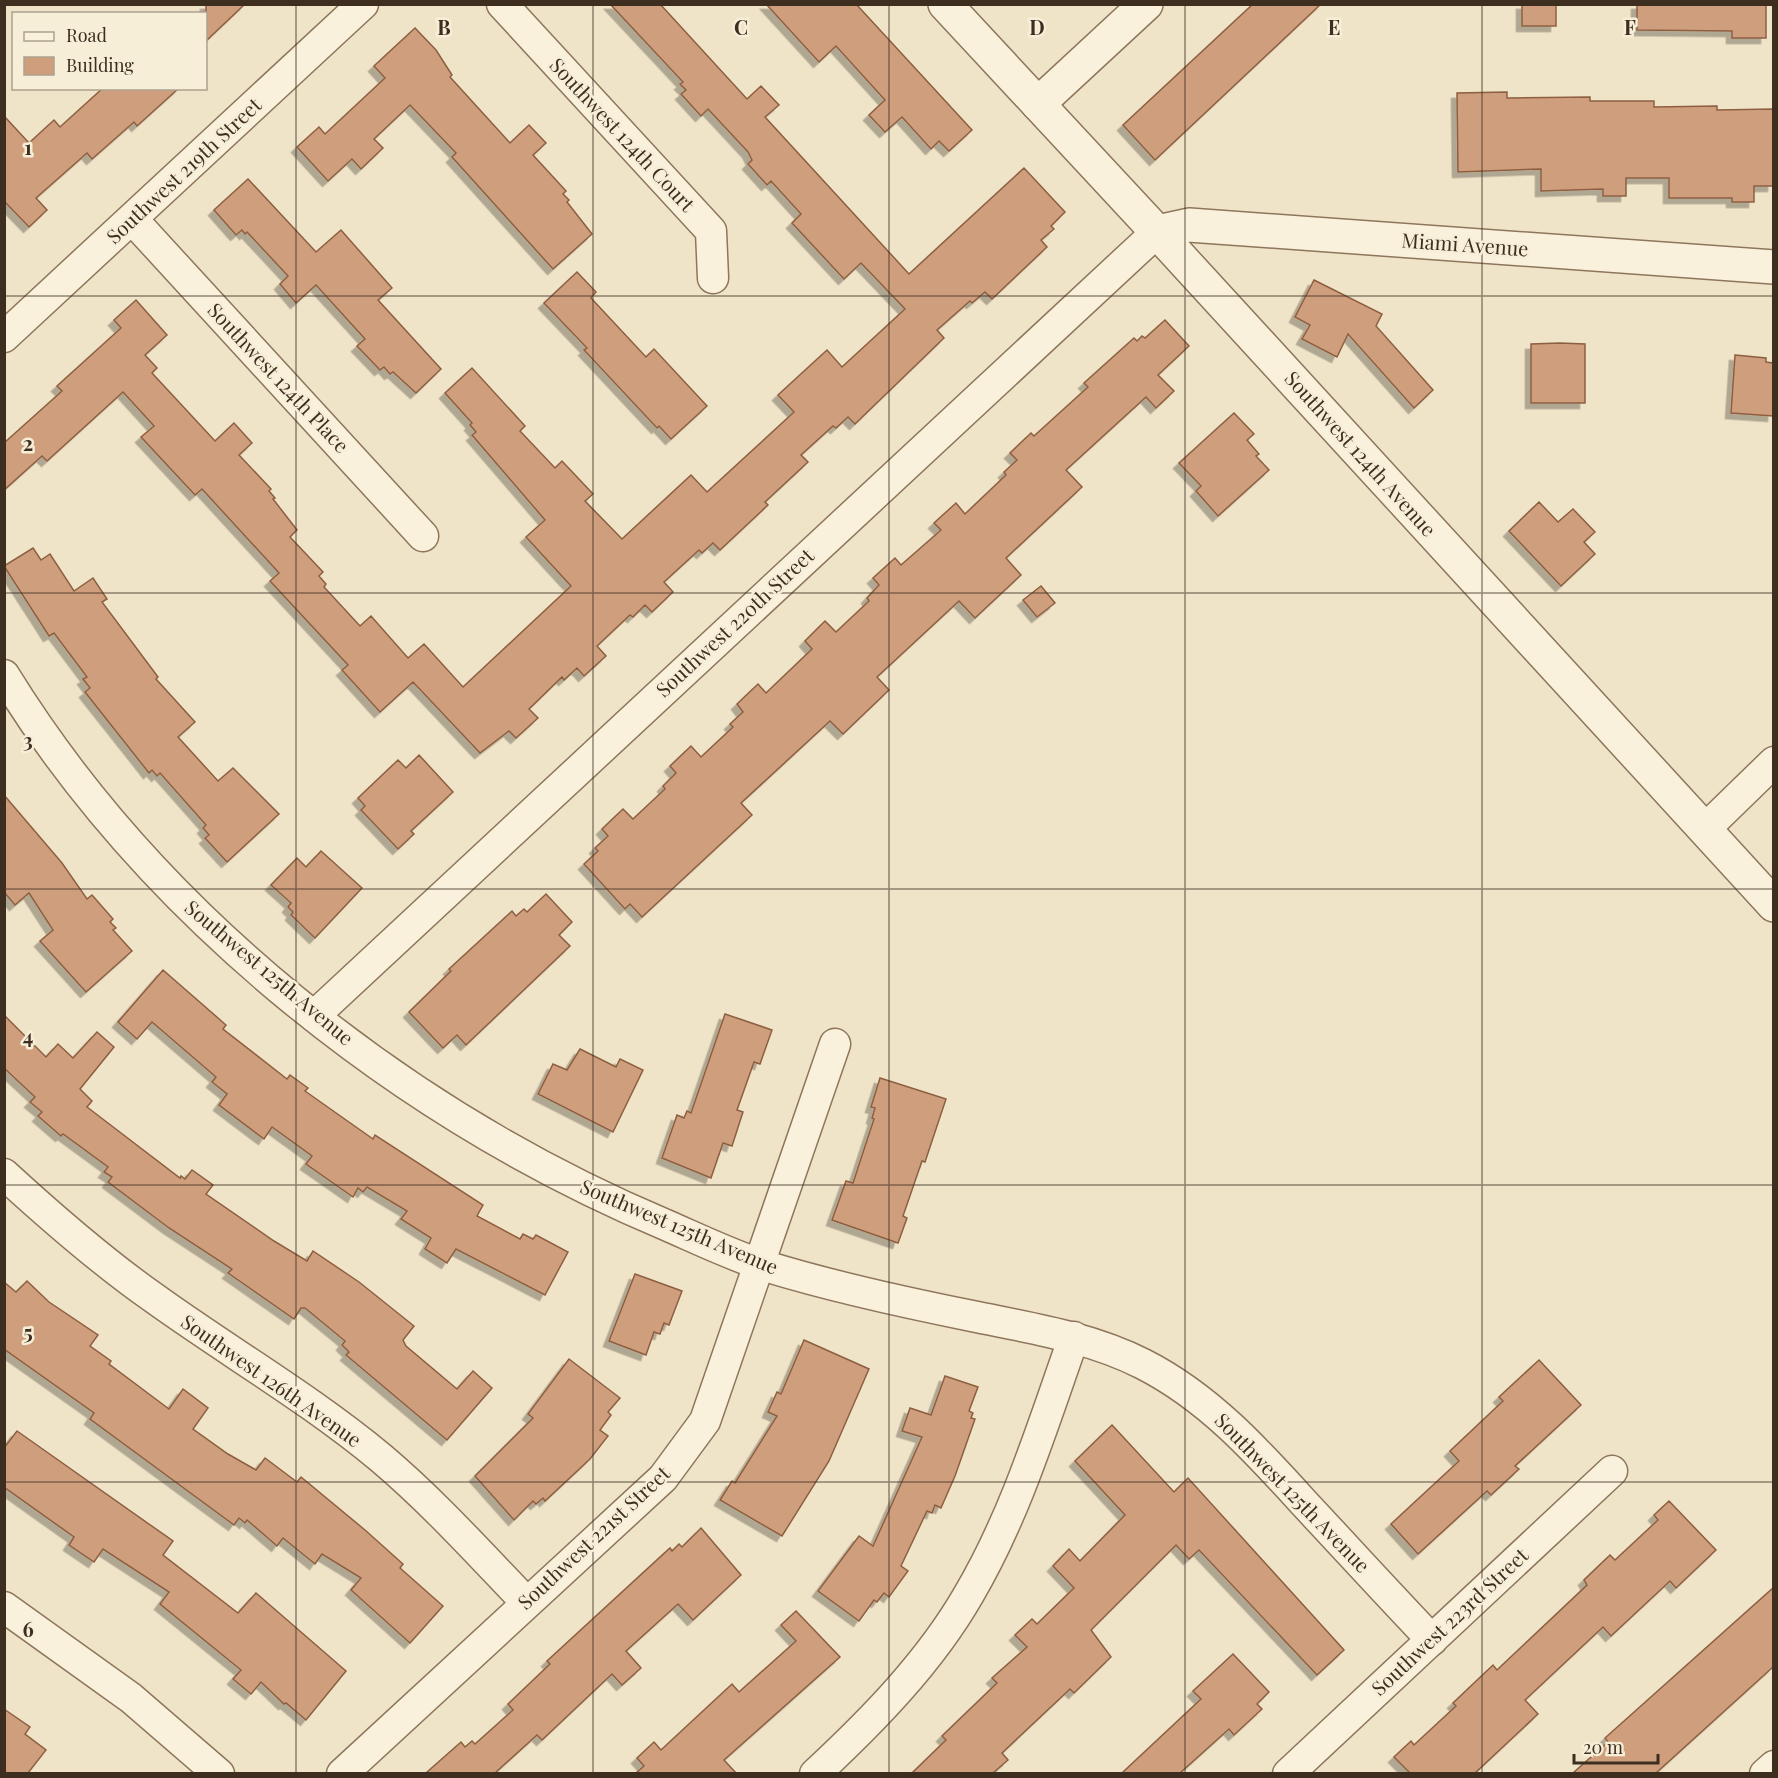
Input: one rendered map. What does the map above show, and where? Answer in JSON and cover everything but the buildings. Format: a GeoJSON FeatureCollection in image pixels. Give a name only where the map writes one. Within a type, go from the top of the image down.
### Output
{"type":"FeatureCollection","features":[{"type":"Feature","properties":{"kind":"street","name":"Southwest 219th Street"},"geometry":{"type":"LineString","coordinates":[[4,337],[133,220],[363,4]]}},
{"type":"Feature","properties":{"kind":"street","name":"Southwest 124th Court"},"geometry":{"type":"LineString","coordinates":[[502,4],[711,231],[714,278]]}},
{"type":"Feature","properties":{"kind":"street","name":"Southwest 124th Avenue"},"geometry":{"type":"LineString","coordinates":[[945,4],[1157,231],[1773,905]]}},
{"type":"Feature","properties":{"kind":"street"},"geometry":{"type":"LineString","coordinates":[[1038,104],[1146,4]]}},
{"type":"Feature","properties":{"kind":"street","name":"Southwest 124th Place"},"geometry":{"type":"LineString","coordinates":[[133,220],[423,536]]}},
{"type":"Feature","properties":{"kind":"street","name":"Miami Avenue"},"geometry":{"type":"LineString","coordinates":[[1157,231],[1189,225],[1773,267]]}},
{"type":"Feature","properties":{"kind":"street","name":"Southwest 220th Street"},"geometry":{"type":"LineString","coordinates":[[314,1016],[1157,231]]}},
{"type":"Feature","properties":{"kind":"street","name":"Southwest 125th Avenue"},"geometry":{"type":"LineString","coordinates":[[4,675],[41,734],[104,816],[151,869],[229,944],[314,1016],[461,1122],[593,1194],[759,1264],[852,1290],[1074,1337],[1144,1364],[1220,1414],[1432,1640]]}},
{"type":"Feature","properties":{"kind":"street"},"geometry":{"type":"LineString","coordinates":[[1704,830],[1773,762]]}},
{"type":"Feature","properties":{"kind":"street","name":"Southwest 221st Street"},"geometry":{"type":"LineString","coordinates":[[342,1773],[663,1478],[705,1421],[835,1044]]}},
{"type":"Feature","properties":{"kind":"street","name":"Southwest 126th Avenue"},"geometry":{"type":"LineString","coordinates":[[4,1174],[55,1221],[153,1297],[279,1383],[380,1458],[457,1530],[526,1602]]}},
{"type":"Feature","properties":{"kind":"street"},"geometry":{"type":"LineString","coordinates":[[815,1773],[912,1676],[969,1595],[1018,1498],[1074,1337]]}},
{"type":"Feature","properties":{"kind":"street","name":"Southwest 223rd Street"},"geometry":{"type":"LineString","coordinates":[[1288,1773],[1612,1471]]}},
{"type":"Feature","properties":{"kind":"street"},"geometry":{"type":"LineString","coordinates":[[4,1607],[131,1698],[219,1773]]}},
{"type":"Feature","properties":{"kind":"street"},"geometry":{"type":"LineString","coordinates":[[1765,1773],[1773,1766]]}}]}
